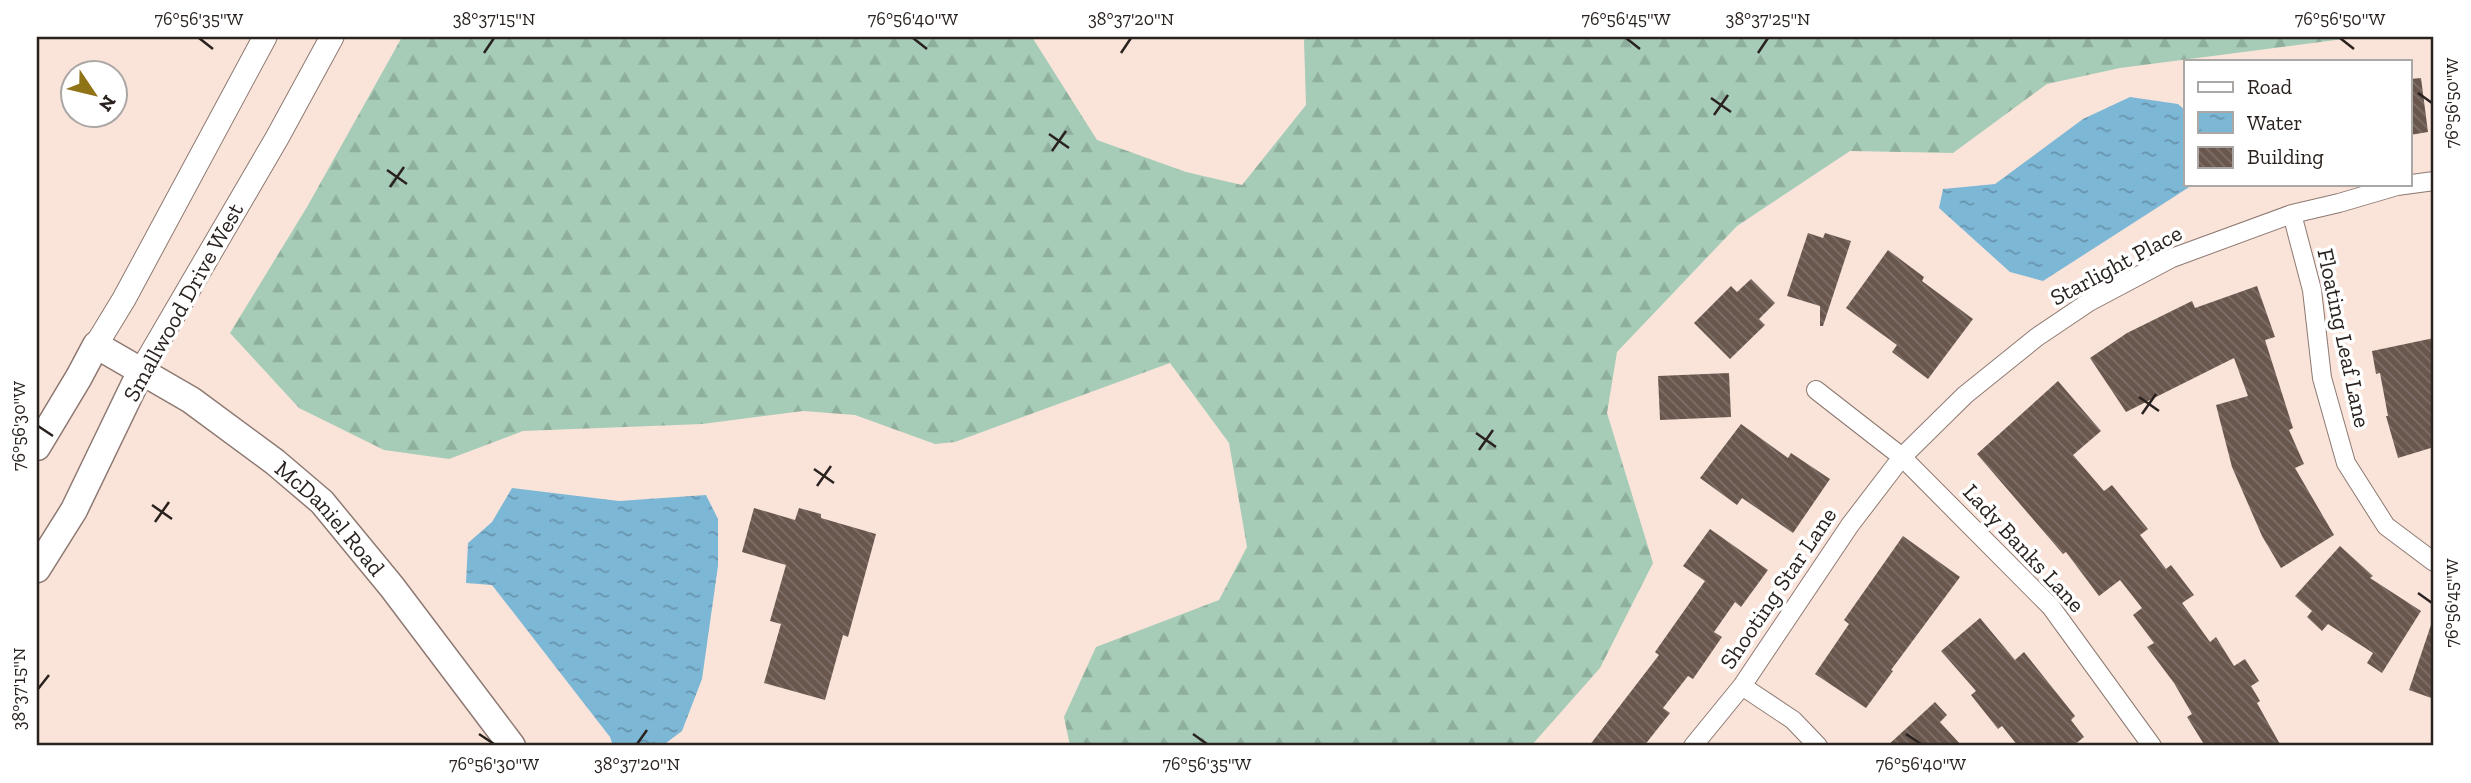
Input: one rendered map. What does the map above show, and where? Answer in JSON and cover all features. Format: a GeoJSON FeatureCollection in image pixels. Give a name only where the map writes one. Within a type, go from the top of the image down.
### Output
{"type":"FeatureCollection","features":[{"type":"Feature","properties":{"kind":"main road","name":"McDaniel Road"},"geometry":{"type":"LineString","coordinates":[[96,345],[191,400],[322,502],[392,587],[512,746]]}},
{"type":"Feature","properties":{"kind":"main road"},"geometry":{"type":"LineString","coordinates":[[37,447],[96,345]]}},
{"type":"Feature","properties":{"kind":"main road","name":"Smallwood Drive West"},"geometry":{"type":"LineString","coordinates":[[37,569],[74,510],[141,371]]}},
{"type":"Feature","properties":{"kind":"street"},"geometry":{"type":"LineString","coordinates":[[96,345],[124,299],[265,37]]}},
{"type":"Feature","properties":{"kind":"street","name":"Smallwood Drive West"},"geometry":{"type":"LineString","coordinates":[[141,371],[277,138],[332,37]]}},
{"type":"Feature","properties":{"kind":"street","name":"Starlight Place"},"geometry":{"type":"LineString","coordinates":[[2412,184],[2434,181]]}},
{"type":"Feature","properties":{"kind":"street","name":"Starlight Place"},"geometry":{"type":"LineString","coordinates":[[1902,457],[1965,395],[2037,337],[2089,302],[2172,258],[2292,214],[2397,186]]}},
{"type":"Feature","properties":{"kind":"street","name":"Floating Leaf Lane"},"geometry":{"type":"LineString","coordinates":[[2292,214],[2312,290],[2322,378],[2346,463],[2386,526],[2434,562]]}},
{"type":"Feature","properties":{"kind":"street","name":"Lady Banks Lane"},"geometry":{"type":"LineString","coordinates":[[1816,390],[1902,457],[2051,607],[2152,746]]}},
{"type":"Feature","properties":{"kind":"street","name":"Shooting Star Lane"},"geometry":{"type":"LineString","coordinates":[[1693,746],[1742,686],[1850,525],[1902,457]]}},
{"type":"Feature","properties":{"kind":"street"},"geometry":{"type":"LineString","coordinates":[[1742,686],[1793,720],[1818,746]]}},
{"type":"Feature","properties":{"kind":"green space"},"geometry":{"type":"Polygon","coordinates":[[[402,37],[1032,37],[1097,140],[1186,172],[1242,185],[1306,105],[1304,40],[1308,37],[2359,37],[2120,68],[2047,84],[1953,153],[1850,151],[1737,226],[1617,352],[1607,413],[1653,563],[1600,668],[1531,746],[1070,746],[1064,717],[1096,647],[1219,600],[1247,547],[1229,443],[1170,363],[955,442],[935,444],[855,415],[803,411],[702,424],[523,431],[449,459],[384,450],[299,408],[230,333],[307,207],[402,37]]]}},
{"type":"Feature","properties":{"kind":"water"},"geometry":{"type":"Polygon","coordinates":[[[2130,97],[2178,104],[2184,109],[2184,186],[2191,186],[2043,281],[2010,272],[1939,208],[1943,189],[1995,184],[2083,119],[2130,97]]]}},
{"type":"Feature","properties":{"kind":"water"},"geometry":{"type":"Polygon","coordinates":[[[512,488],[619,501],[706,495],[718,519],[718,566],[702,679],[682,731],[662,746],[613,746],[610,737],[492,585],[466,583],[468,543],[492,522],[512,488]]]}},
{"type":"Feature","properties":{"kind":"building"},"geometry":{"type":"Polygon","coordinates":[[[2421,78],[2428,132],[2412,135],[2412,79],[2421,78]]]}},
{"type":"Feature","properties":{"kind":"building"},"geometry":{"type":"Polygon","coordinates":[[[1808,233],[1823,238],[1825,233],[1851,241],[1823,326],[1820,326],[1820,306],[1787,296],[1808,233]]]}},
{"type":"Feature","properties":{"kind":"building"},"geometry":{"type":"Polygon","coordinates":[[[1888,250],[1924,277],[1922,281],[1973,319],[1928,379],[1892,352],[1897,345],[1846,308],[1888,250]]]}},
{"type":"Feature","properties":{"kind":"building"},"geometry":{"type":"Polygon","coordinates":[[[1751,279],[1775,303],[1759,319],[1765,325],[1730,359],[1694,323],[1731,286],[1737,292],[1751,279]]]}},
{"type":"Feature","properties":{"kind":"building"},"geometry":{"type":"Polygon","coordinates":[[[2257,286],[2275,337],[2265,340],[2293,428],[2289,430],[2304,464],[2295,468],[2334,535],[2281,568],[2262,536],[2232,467],[2216,405],[2248,396],[2234,358],[2126,412],[2090,358],[2127,333],[2192,301],[2195,308],[2257,286]]]}},
{"type":"Feature","properties":{"kind":"building"},"geometry":{"type":"Polygon","coordinates":[[[2434,338],[2434,447],[2398,458],[2386,416],[2380,373],[2376,374],[2372,351],[2434,338]]]}},
{"type":"Feature","properties":{"kind":"building"},"geometry":{"type":"Polygon","coordinates":[[[1729,373],[1731,417],[1660,420],[1658,376],[1729,373]]]}},
{"type":"Feature","properties":{"kind":"building"},"geometry":{"type":"Polygon","coordinates":[[[2058,381],[2101,431],[2073,455],[2104,491],[2112,485],[2148,529],[2140,535],[2166,569],[2171,565],[2194,595],[2182,603],[2210,642],[2216,637],[2234,666],[2245,659],[2259,681],[2251,686],[2260,701],[2257,703],[2281,746],[2205,746],[2187,717],[2192,714],[2174,683],[2147,647],[2154,643],[2133,615],[2142,608],[2120,580],[2099,596],[2066,552],[2063,554],[1977,454],[2058,381]]]}},
{"type":"Feature","properties":{"kind":"building"},"geometry":{"type":"Polygon","coordinates":[[[1741,424],[1788,458],[1791,453],[1830,479],[1793,533],[1742,498],[1737,505],[1700,478],[1741,424]]]}},
{"type":"Feature","properties":{"kind":"building"},"geometry":{"type":"Polygon","coordinates":[[[754,508],[795,520],[799,508],[821,514],[821,518],[876,534],[848,637],[843,635],[825,700],[764,683],[781,624],[770,621],[786,565],[742,552],[754,508]]]}},
{"type":"Feature","properties":{"kind":"building"},"geometry":{"type":"Polygon","coordinates":[[[1710,529],[1768,570],[1741,607],[1735,602],[1714,632],[1722,637],[1693,679],[1688,676],[1663,708],[1670,713],[1644,746],[1589,746],[1659,655],[1655,652],[1705,581],[1683,566],[1710,529]]]}},
{"type":"Feature","properties":{"kind":"building"},"geometry":{"type":"Polygon","coordinates":[[[1903,536],[1960,577],[1866,708],[1815,674],[1849,624],[1844,620],[1903,536]]]}},
{"type":"Feature","properties":{"kind":"building"},"geometry":{"type":"Polygon","coordinates":[[[2340,546],[2373,576],[2370,578],[2421,611],[2382,673],[2367,663],[2373,653],[2328,624],[2322,631],[2307,617],[2312,611],[2295,596],[2340,546]]]}},
{"type":"Feature","properties":{"kind":"building"},"geometry":{"type":"Polygon","coordinates":[[[1980,618],[2015,660],[2024,652],[2075,716],[2071,720],[2084,737],[2073,746],[2018,746],[2002,726],[1998,729],[1971,695],[1976,691],[1941,651],[1980,618]]]}},
{"type":"Feature","properties":{"kind":"building"},"geometry":{"type":"Polygon","coordinates":[[[2431,625],[2434,625],[2434,699],[2409,690],[2431,625]]]}},
{"type":"Feature","properties":{"kind":"building"},"geometry":{"type":"Polygon","coordinates":[[[1935,702],[1947,715],[1940,722],[1962,746],[1887,746],[1935,702]]]}}]}
